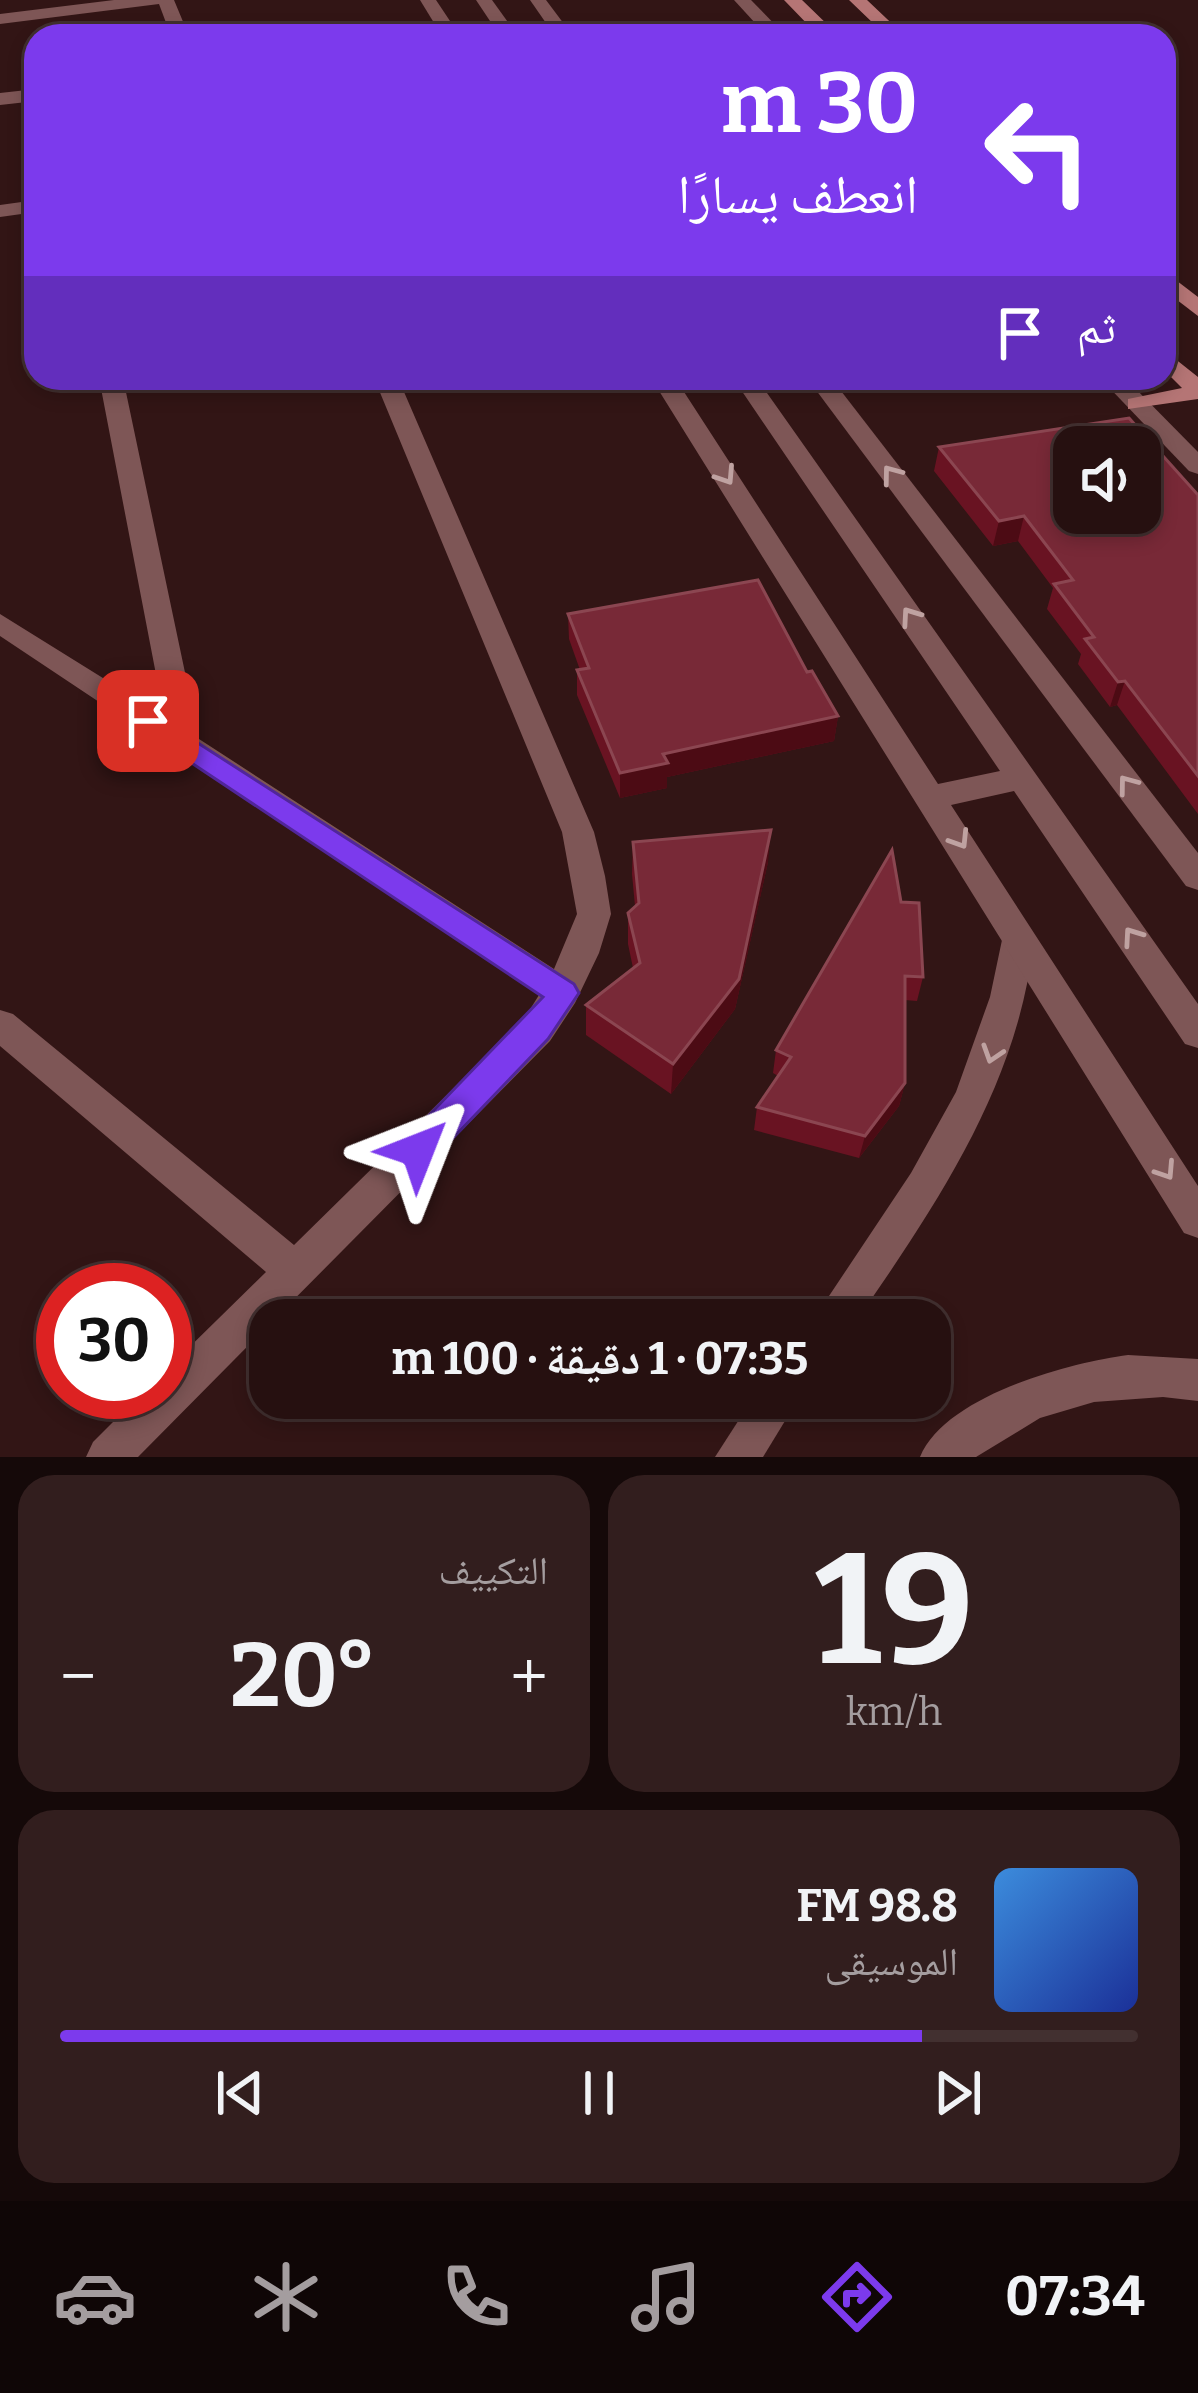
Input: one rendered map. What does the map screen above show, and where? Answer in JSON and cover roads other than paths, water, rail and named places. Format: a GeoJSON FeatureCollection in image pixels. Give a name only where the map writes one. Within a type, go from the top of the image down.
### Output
{"type":"FeatureCollection","features":[{"type":"Feature","properties":{"kind":"main road"},"geometry":{"type":"LineString","coordinates":[[792,0],[815,24]]}},
{"type":"Feature","properties":{"kind":"main road"},"geometry":{"type":"LineString","coordinates":[[856,0],[883,24]]}},
{"type":"Feature","properties":{"kind":"main road"},"geometry":{"type":"LineString","coordinates":[[1176,369],[1198,391]]}},
{"type":"Feature","properties":{"kind":"main road"},"geometry":{"type":"LineString","coordinates":[[1138,404],[1198,391]]}},
{"type":"Feature","properties":{"kind":"street"},"geometry":{"type":"LineString","coordinates":[[0,19],[155,0]]}},
{"type":"Feature","properties":{"kind":"street"},"geometry":{"type":"LineString","coordinates":[[742,0],[765,24]]}},
{"type":"Feature","properties":{"kind":"street"},"geometry":{"type":"LineString","coordinates":[[113,390],[185,746]]}},
{"type":"Feature","properties":{"kind":"street"},"geometry":{"type":"LineString","coordinates":[[108,1457],[521,1047],[563,993],[594,914],[578,832],[391,390]]}},
{"type":"Feature","properties":{"kind":"street"},"geometry":{"type":"LineString","coordinates":[[671,390],[1198,1220]]}},
{"type":"Feature","properties":{"kind":"street"},"geometry":{"type":"LineString","coordinates":[[754,390],[1198,1033]]}},
{"type":"Feature","properties":{"kind":"street"},"geometry":{"type":"LineString","coordinates":[[828,390],[1198,878]]}},
{"type":"Feature","properties":{"kind":"street"},"geometry":{"type":"LineString","coordinates":[[1124,390],[1198,466]]}},
{"type":"Feature","properties":{"kind":"street"},"geometry":{"type":"LineString","coordinates":[[0,623],[563,993]]}},
{"type":"Feature","properties":{"kind":"street"},"geometry":{"type":"LineString","coordinates":[[932,796],[1023,778]]}},
{"type":"Feature","properties":{"kind":"street"},"geometry":{"type":"LineString","coordinates":[[846,1299],[956,1139],[987,1072],[1008,1005],[1019,940]]}},
{"type":"Feature","properties":{"kind":"street"},"geometry":{"type":"LineString","coordinates":[[0,1025],[296,1272]]}},
{"type":"Feature","properties":{"kind":"street"},"geometry":{"type":"LineString","coordinates":[[942,1457],[993,1416],[1048,1390],[1109,1377],[1198,1380]]}},
{"type":"Feature","properties":{"kind":"street"},"geometry":{"type":"LineString","coordinates":[[737,1457],[763,1419]]}}]}
